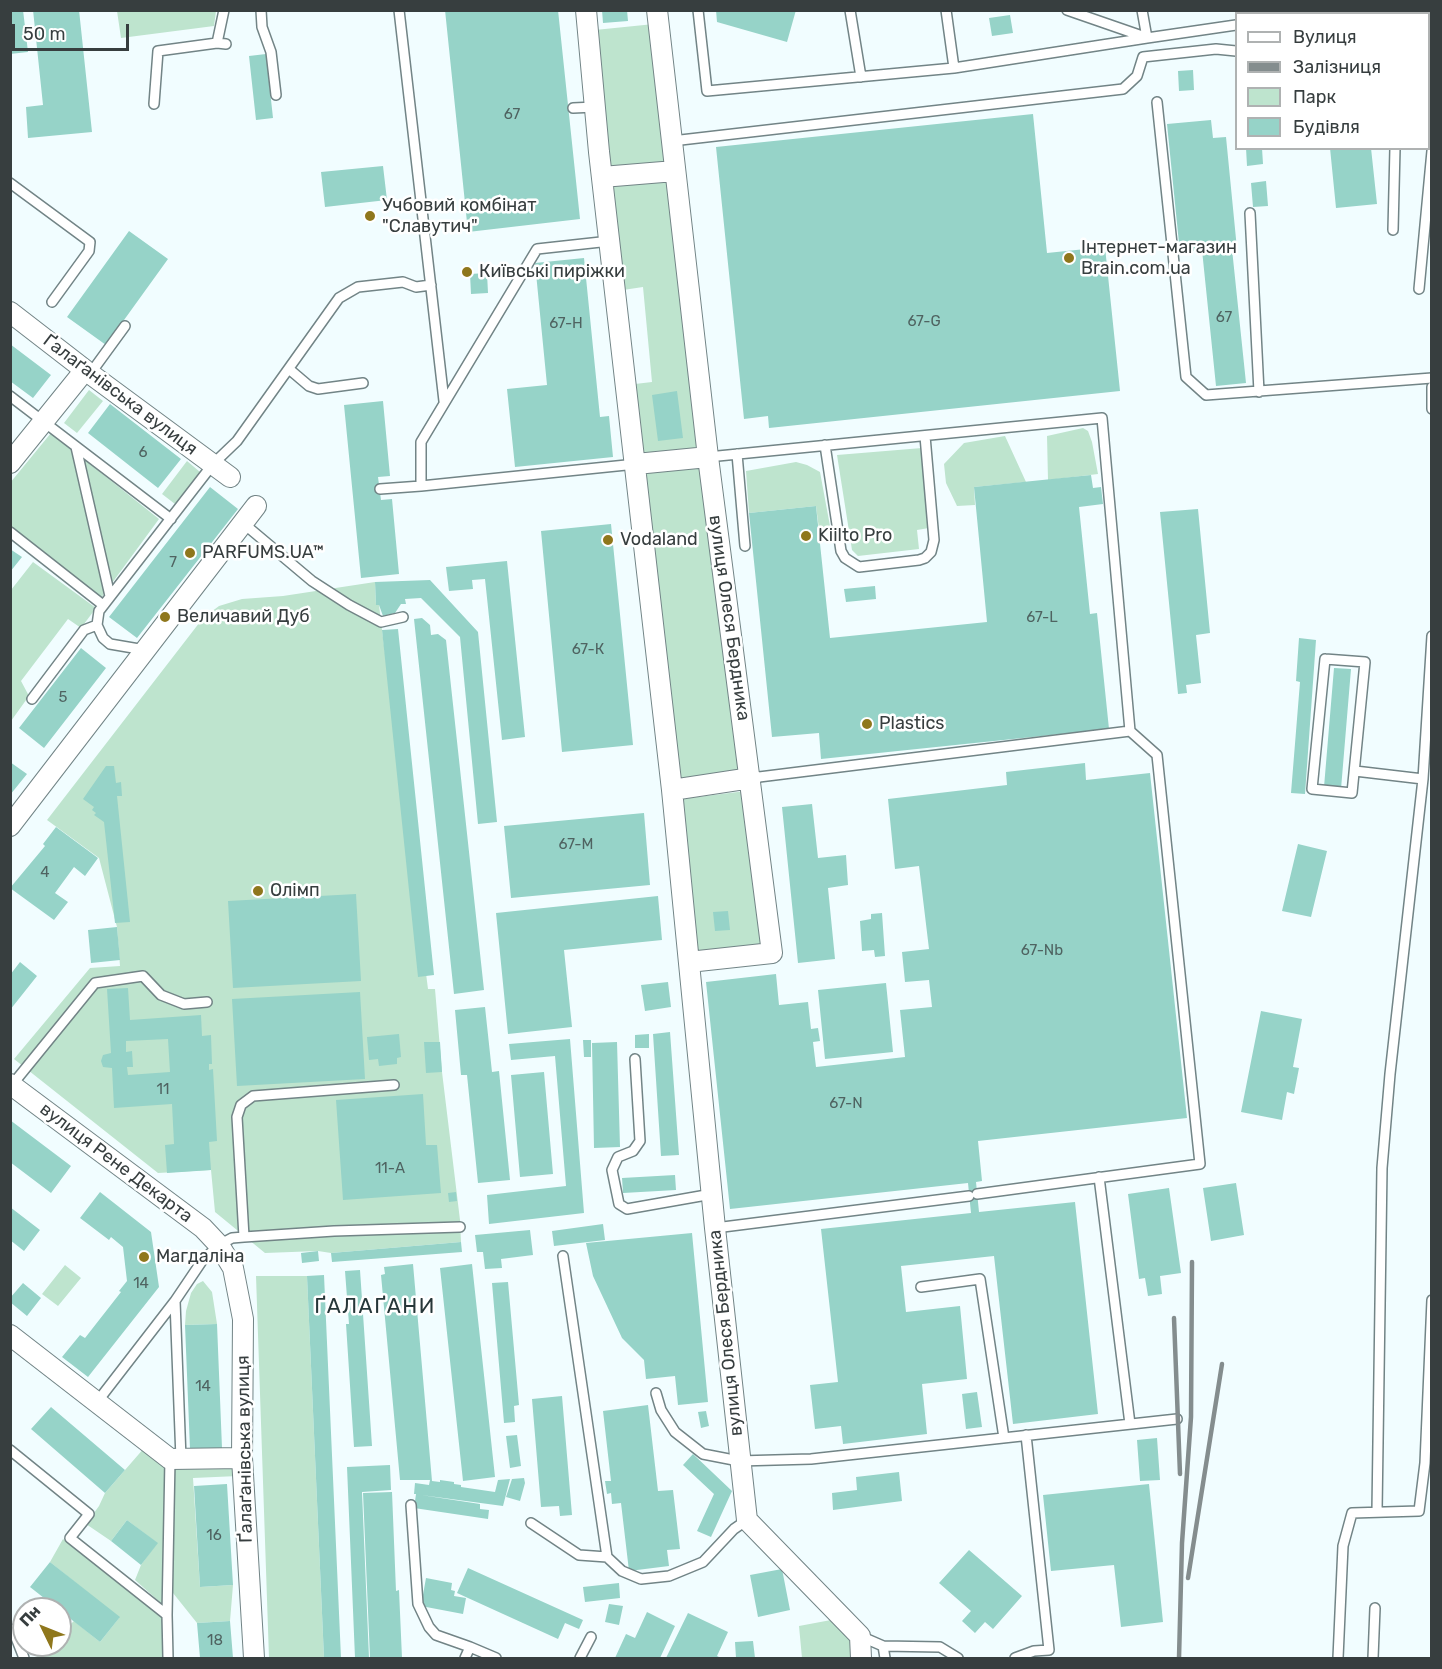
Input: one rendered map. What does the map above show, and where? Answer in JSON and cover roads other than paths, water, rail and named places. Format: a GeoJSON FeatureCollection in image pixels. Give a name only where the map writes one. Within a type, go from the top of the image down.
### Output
{"type":"FeatureCollection","features":[{"type":"Feature","properties":{"kind":"street","name":"вулиця Олеся Бердника"},"geometry":{"type":"LineString","coordinates":[[586,10],[602,177],[672,790],[715,1228],[747,1520]]}},
{"type":"Feature","properties":{"kind":"street","name":"вулиця Олеся Бердника"},"geometry":{"type":"LineString","coordinates":[[657,10],[708,457],[772,953],[689,962]]}},
{"type":"Feature","properties":{"kind":"street"},"geometry":{"type":"LineString","coordinates":[[602,177],[675,171]]}},
{"type":"Feature","properties":{"kind":"street","name":"Ґалаґанівська вулиця"},"geometry":{"type":"LineString","coordinates":[[10,312],[87,372],[230,477]]}},
{"type":"Feature","properties":{"kind":"street"},"geometry":{"type":"LineString","coordinates":[[10,463],[87,372]]}},
{"type":"Feature","properties":{"kind":"street"},"geometry":{"type":"LineString","coordinates":[[636,464],[708,457]]}},
{"type":"Feature","properties":{"kind":"street"},"geometry":{"type":"LineString","coordinates":[[10,826],[256,506]]}},
{"type":"Feature","properties":{"kind":"street"},"geometry":{"type":"LineString","coordinates":[[672,790],[751,778]]}},
{"type":"Feature","properties":{"kind":"street","name":"вулиця Рене Декарта"},"geometry":{"type":"LineString","coordinates":[[11,1085],[203,1228],[219,1245]]}},
{"type":"Feature","properties":{"kind":"street","name":"Ґалаґанівська вулиця"},"geometry":{"type":"LineString","coordinates":[[219,1245],[233,1268],[243,1319],[242,1458],[254,1659]]}},
{"type":"Feature","properties":{"kind":"street"},"geometry":{"type":"LineString","coordinates":[[10,1335],[176,1459],[242,1458]]}},
{"type":"Feature","properties":{"kind":"street"},"geometry":{"type":"LineString","coordinates":[[747,1520],[860,1636],[861,1659]]}},
{"type":"Feature","properties":{"kind":"lane"},"geometry":{"type":"LineString","coordinates":[[261,10],[262,27],[271,52],[276,95]]}},
{"type":"Feature","properties":{"kind":"lane"},"geometry":{"type":"LineString","coordinates":[[399,10],[444,400]]}},
{"type":"Feature","properties":{"kind":"lane"},"geometry":{"type":"LineString","coordinates":[[698,10],[707,91],[954,68],[1235,25]]}},
{"type":"Feature","properties":{"kind":"lane"},"geometry":{"type":"LineString","coordinates":[[850,10],[861,77]]}},
{"type":"Feature","properties":{"kind":"lane"},"geometry":{"type":"LineString","coordinates":[[946,10],[954,68]]}},
{"type":"Feature","properties":{"kind":"lane"},"geometry":{"type":"LineString","coordinates":[[1066,10],[1147,38]]}},
{"type":"Feature","properties":{"kind":"lane"},"geometry":{"type":"LineString","coordinates":[[1142,10],[1147,38]]}},
{"type":"Feature","properties":{"kind":"lane"},"geometry":{"type":"LineString","coordinates":[[1324,12],[1364,10]]}},
{"type":"Feature","properties":{"kind":"lane"},"geometry":{"type":"LineString","coordinates":[[154,104],[158,51],[221,44],[226,11]]}},
{"type":"Feature","properties":{"kind":"lane"},"geometry":{"type":"LineString","coordinates":[[672,141],[1123,89],[1137,76],[1143,57],[1216,49],[1235,51]]}},
{"type":"Feature","properties":{"kind":"lane"},"geometry":{"type":"LineString","coordinates":[[1157,102],[1186,377],[1206,395],[1431,378]]}},
{"type":"Feature","properties":{"kind":"lane"},"geometry":{"type":"LineString","coordinates":[[573,108],[595,107]]}},
{"type":"Feature","properties":{"kind":"lane"},"geometry":{"type":"LineString","coordinates":[[1393,230],[1395,150]]}},
{"type":"Feature","properties":{"kind":"lane"},"geometry":{"type":"LineString","coordinates":[[1419,289],[1431,151]]}},
{"type":"Feature","properties":{"kind":"lane"},"geometry":{"type":"LineString","coordinates":[[10,183],[90,242],[89,251],[52,302]]}},
{"type":"Feature","properties":{"kind":"lane"},"geometry":{"type":"LineString","coordinates":[[1250,213],[1259,392]]}},
{"type":"Feature","properties":{"kind":"lane"},"geometry":{"type":"LineString","coordinates":[[421,486],[421,442],[444,400],[537,249],[610,241]]}},
{"type":"Feature","properties":{"kind":"lane"},"geometry":{"type":"LineString","coordinates":[[146,650],[110,644],[103,638],[97,625],[99,611],[213,464],[237,441],[339,298],[358,287],[403,282],[416,287],[431,285]]}},
{"type":"Feature","properties":{"kind":"lane"},"geometry":{"type":"LineString","coordinates":[[87,372],[125,326]]}},
{"type":"Feature","properties":{"kind":"lane"},"geometry":{"type":"LineString","coordinates":[[289,369],[309,386],[318,389],[363,383]]}},
{"type":"Feature","properties":{"kind":"lane"},"geometry":{"type":"LineString","coordinates":[[1431,387],[1431,409]]}},
{"type":"Feature","properties":{"kind":"lane"},"geometry":{"type":"LineString","coordinates":[[10,396],[171,519]]}},
{"type":"Feature","properties":{"kind":"lane"},"geometry":{"type":"LineString","coordinates":[[708,457],[1101,418],[1130,731],[1157,755],[1200,1164],[715,1228]]}},
{"type":"Feature","properties":{"kind":"lane"},"geometry":{"type":"LineString","coordinates":[[825,446],[841,551],[845,558],[859,567],[919,560],[931,552],[934,540],[925,436]]}},
{"type":"Feature","properties":{"kind":"lane"},"geometry":{"type":"LineString","coordinates":[[76,447],[110,596]]}},
{"type":"Feature","properties":{"kind":"lane"},"geometry":{"type":"LineString","coordinates":[[736,454],[745,546]]}},
{"type":"Feature","properties":{"kind":"lane"},"geometry":{"type":"LineString","coordinates":[[380,489],[636,464]]}},
{"type":"Feature","properties":{"kind":"lane"},"geometry":{"type":"LineString","coordinates":[[243,523],[312,580],[349,605],[381,622],[403,617]]}},
{"type":"Feature","properties":{"kind":"lane"},"geometry":{"type":"LineString","coordinates":[[10,532],[103,605]]}},
{"type":"Feature","properties":{"kind":"lane"},"geometry":{"type":"LineString","coordinates":[[32,699],[84,630],[97,625]]}},
{"type":"Feature","properties":{"kind":"lane"},"geometry":{"type":"LineString","coordinates":[[1377,1511],[1382,1168],[1391,1063],[1423,779],[1431,636]]}},
{"type":"Feature","properties":{"kind":"lane"},"geometry":{"type":"LineString","coordinates":[[1325,659],[1365,662],[1355,771],[1353,793],[1312,789],[1325,659]]}},
{"type":"Feature","properties":{"kind":"lane"},"geometry":{"type":"LineString","coordinates":[[751,778],[1130,731]]}},
{"type":"Feature","properties":{"kind":"lane"},"geometry":{"type":"LineString","coordinates":[[1355,771],[1423,779]]}},
{"type":"Feature","properties":{"kind":"lane"},"geometry":{"type":"LineString","coordinates":[[11,1085],[96,982],[143,976],[161,995],[184,1004],[207,1002]]}},
{"type":"Feature","properties":{"kind":"lane"},"geometry":{"type":"LineString","coordinates":[[635,1059],[640,1141],[633,1151],[618,1157],[612,1170],[619,1204],[627,1209],[712,1194]]}},
{"type":"Feature","properties":{"kind":"lane"},"geometry":{"type":"LineString","coordinates":[[244,1237],[237,1117],[241,1105],[253,1096],[394,1086]]}},
{"type":"Feature","properties":{"kind":"lane"},"geometry":{"type":"LineString","coordinates":[[1100,1177],[1130,1424]]}},
{"type":"Feature","properties":{"kind":"lane"},"geometry":{"type":"LineString","coordinates":[[97,1402],[175,1301],[202,1261],[219,1245],[232,1238],[334,1231],[460,1227]]}},
{"type":"Feature","properties":{"kind":"lane"},"geometry":{"type":"LineString","coordinates":[[563,1256],[607,1557],[622,1571],[641,1579],[669,1576],[703,1562],[734,1529],[747,1520]]}},
{"type":"Feature","properties":{"kind":"lane"},"geometry":{"type":"LineString","coordinates":[[921,1287],[980,1279],[1004,1438]]}},
{"type":"Feature","properties":{"kind":"lane"},"geometry":{"type":"LineString","coordinates":[[1338,1659],[1343,1546],[1352,1513],[1419,1511],[1425,1463],[1431,1300]]}},
{"type":"Feature","properties":{"kind":"lane"},"geometry":{"type":"LineString","coordinates":[[168,1659],[167,1615],[176,1459],[175,1301]]}},
{"type":"Feature","properties":{"kind":"lane"},"geometry":{"type":"LineString","coordinates":[[656,1393],[661,1410],[675,1432],[703,1454],[739,1461],[811,1459],[1177,1419]]}},
{"type":"Feature","properties":{"kind":"lane"},"geometry":{"type":"LineString","coordinates":[[1015,1659],[1034,1651],[1049,1650],[1026,1435]]}},
{"type":"Feature","properties":{"kind":"lane"},"geometry":{"type":"LineString","coordinates":[[10,1450],[89,1514],[70,1538],[167,1615]]}},
{"type":"Feature","properties":{"kind":"lane"},"geometry":{"type":"LineString","coordinates":[[411,1505],[418,1604],[429,1627],[436,1635],[496,1659]]}},
{"type":"Feature","properties":{"kind":"lane"},"geometry":{"type":"LineString","coordinates":[[531,1523],[579,1555],[607,1557]]}},
{"type":"Feature","properties":{"kind":"lane"},"geometry":{"type":"LineString","coordinates":[[1373,1659],[1374,1608]]}},
{"type":"Feature","properties":{"kind":"lane"},"geometry":{"type":"LineString","coordinates":[[10,1629],[13,1630],[24,1659]]}},
{"type":"Feature","properties":{"kind":"lane"},"geometry":{"type":"LineString","coordinates":[[860,1636],[883,1646],[940,1647],[958,1659]]}},
{"type":"Feature","properties":{"kind":"lane"},"geometry":{"type":"LineString","coordinates":[[580,1659],[591,1637]]}},
{"type":"Feature","properties":{"kind":"lane"},"geometry":{"type":"LineString","coordinates":[[883,1646],[885,1659]]}},
{"type":"Feature","properties":{"kind":"lane"},"geometry":{"type":"LineString","coordinates":[[465,1659],[470,1647]]}},
{"type":"Feature","properties":{"kind":"railway"},"geometry":{"type":"LineString","coordinates":[[1179,1658],[1182,1543],[1191,1417],[1192,1262]]}},
{"type":"Feature","properties":{"kind":"railway"},"geometry":{"type":"LineString","coordinates":[[1174,1318],[1180,1474]]}},
{"type":"Feature","properties":{"kind":"railway"},"geometry":{"type":"LineString","coordinates":[[1188,1578],[1222,1364]]}},
{"type":"Feature","properties":{"kind":"place","name":"Учбовий комбінат \"Славутич\""},"geometry":{"type":"Point","coordinates":[370,216]}},
{"type":"Feature","properties":{"kind":"place","name":"Інтернет-магазин Brain.com.ua"},"geometry":{"type":"Point","coordinates":[1069,258]}},
{"type":"Feature","properties":{"kind":"place","name":"Київські пиріжки"},"geometry":{"type":"Point","coordinates":[467,272]}},
{"type":"Feature","properties":{"kind":"place","name":"Kiilto Pro"},"geometry":{"type":"Point","coordinates":[806,536]}},
{"type":"Feature","properties":{"kind":"place","name":"Vodaland"},"geometry":{"type":"Point","coordinates":[608,540]}},
{"type":"Feature","properties":{"kind":"place","name":"PARFUMS.UA™"},"geometry":{"type":"Point","coordinates":[190,553]}},
{"type":"Feature","properties":{"kind":"place","name":"Величавий Дуб"},"geometry":{"type":"Point","coordinates":[165,617]}},
{"type":"Feature","properties":{"kind":"place","name":"Plastics"},"geometry":{"type":"Point","coordinates":[867,724]}},
{"type":"Feature","properties":{"kind":"place","name":"Олімп"},"geometry":{"type":"Point","coordinates":[258,891]}},
{"type":"Feature","properties":{"kind":"place","name":"Магдаліна"},"geometry":{"type":"Point","coordinates":[144,1257]}},
{"type":"Feature","properties":{"kind":"district","name":"ҐАЛАҐАНИ"},"geometry":{"type":"Point","coordinates":[375,1307]}}]}
